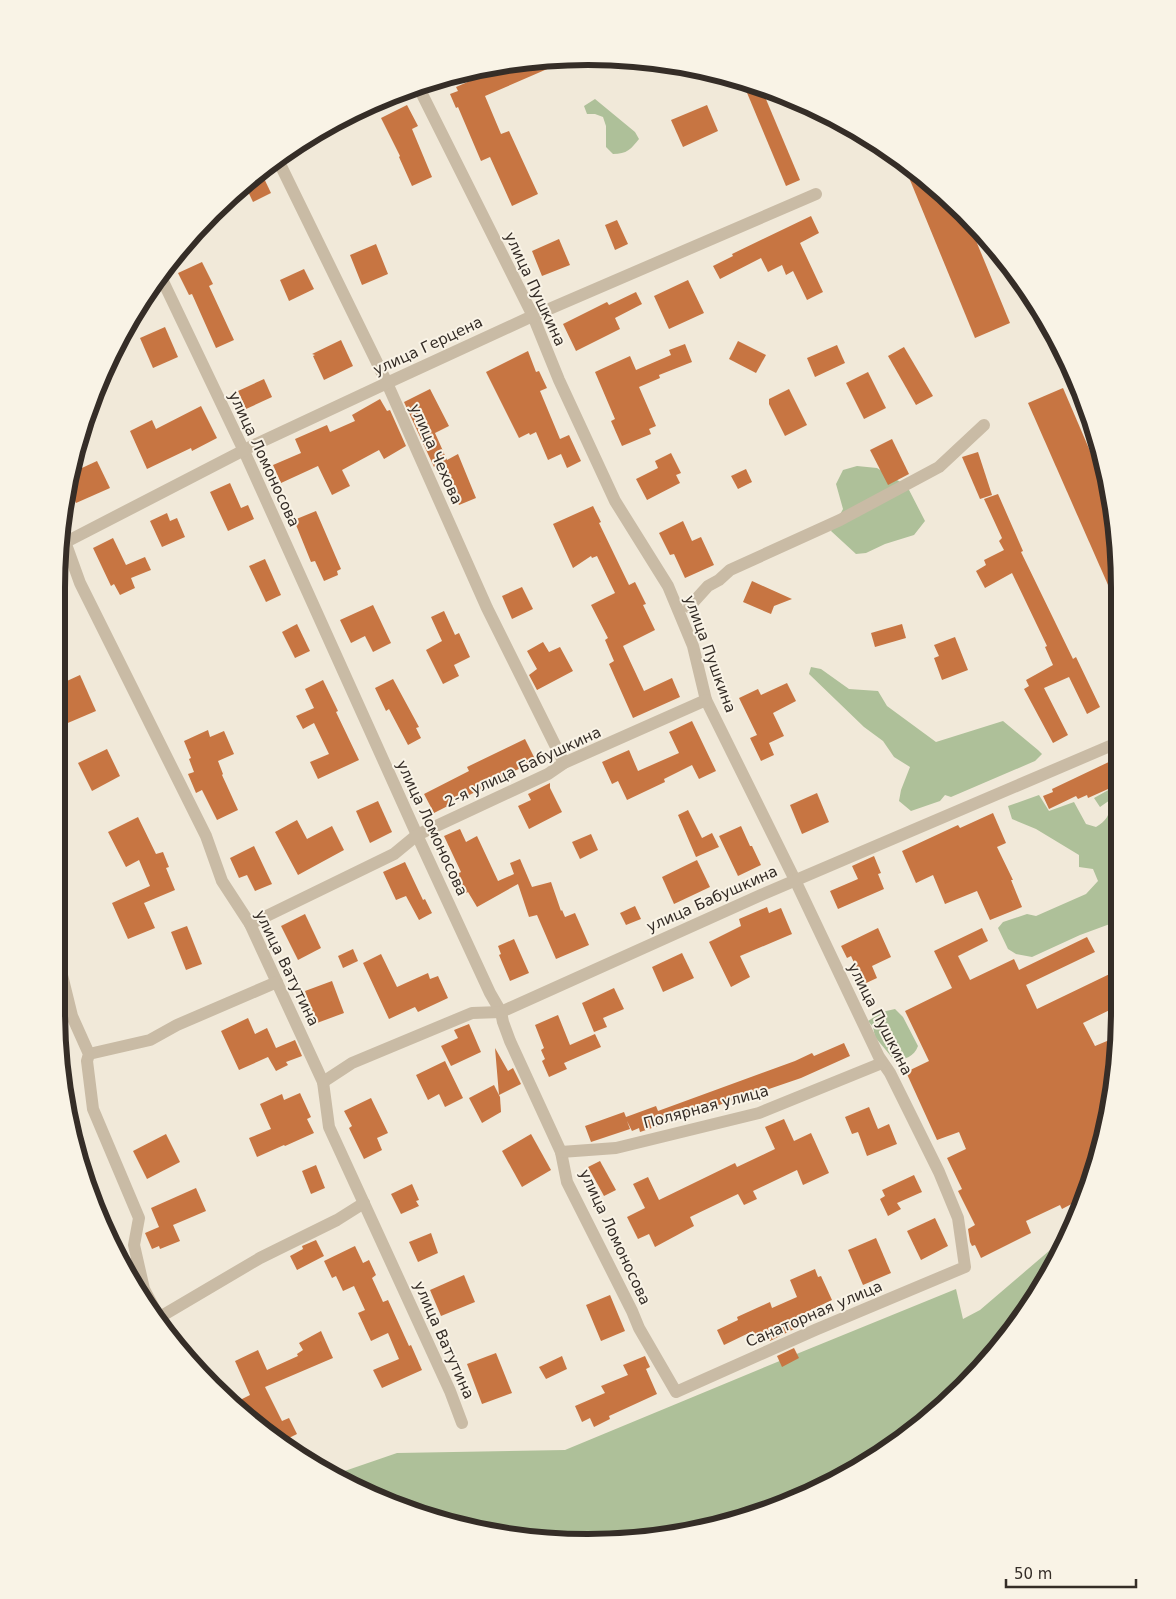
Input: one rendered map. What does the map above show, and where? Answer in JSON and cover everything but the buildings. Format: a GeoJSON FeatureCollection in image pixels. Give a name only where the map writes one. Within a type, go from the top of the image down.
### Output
{"type":"FeatureCollection","features":[{"type":"Feature","properties":{"kind":"street","name":"улица Пушкина"},"geometry":{"type":"LineString","coordinates":[[421,93],[533,316],[558,380],[615,501],[668,586],[693,646],[706,700],[795,880],[882,1063],[890,1074],[939,1172],[958,1218],[965,1267]]}},
{"type":"Feature","properties":{"kind":"street","name":"улица Чехова"},"geometry":{"type":"LineString","coordinates":[[281,165],[387,383],[487,608],[564,764]]}},
{"type":"Feature","properties":{"kind":"street","name":"улица Герцена"},"geometry":{"type":"LineString","coordinates":[[67,539],[252,446],[387,383],[533,316],[816,194]]}},
{"type":"Feature","properties":{"kind":"street","name":"улица Ломоносова"},"geometry":{"type":"LineString","coordinates":[[164,283],[244,451],[417,835],[490,993],[501,1012],[510,1041],[561,1152],[568,1182],[639,1328],[676,1392]]}},
{"type":"Feature","properties":{"kind":"street"},"geometry":{"type":"LineString","coordinates":[[689,607],[708,586],[719,580],[730,570],[840,520],[939,467],[984,426]]}},
{"type":"Feature","properties":{"kind":"street","name":"улица Ватутина"},"geometry":{"type":"LineString","coordinates":[[67,548],[80,583],[206,836],[222,880],[250,924],[323,1082],[329,1126],[450,1391],[462,1423]]}},
{"type":"Feature","properties":{"kind":"street","name":"2-я улица Бабушкина"},"geometry":{"type":"LineString","coordinates":[[250,924],[394,854],[417,835],[548,774],[564,764],[706,700]]}},
{"type":"Feature","properties":{"kind":"street","name":"улица Бабушкина"},"geometry":{"type":"LineString","coordinates":[[323,1082],[352,1063],[472,1013],[501,1012],[795,880],[1111,746]]}},
{"type":"Feature","properties":{"kind":"street"},"geometry":{"type":"LineString","coordinates":[[89,1054],[150,1040],[177,1025],[277,982]]}},
{"type":"Feature","properties":{"kind":"street"},"geometry":{"type":"LineString","coordinates":[[65,988],[72,1016],[89,1054],[87,1062],[93,1109],[139,1218],[134,1245],[143,1286]]}},
{"type":"Feature","properties":{"kind":"street","name":"Полярная улица"},"geometry":{"type":"LineString","coordinates":[[561,1152],[616,1148],[758,1113],[882,1063]]}},
{"type":"Feature","properties":{"kind":"street"},"geometry":{"type":"LineString","coordinates":[[166,1319],[260,1258],[337,1220],[364,1204]]}},
{"type":"Feature","properties":{"kind":"street","name":"Санаторная улица"},"geometry":{"type":"LineString","coordinates":[[676,1392],[815,1330],[965,1267]]}},
{"type":"Feature","properties":{"kind":"green space"},"geometry":{"type":"Polygon","coordinates":[[[595,99],[635,132],[639,139],[634,146],[622,153],[613,154],[606,147],[606,126],[603,117],[587,114],[584,106],[595,99]]]}},
{"type":"Feature","properties":{"kind":"green space"},"geometry":{"type":"Polygon","coordinates":[[[857,466],[877,468],[907,486],[925,521],[914,535],[885,544],[866,553],[856,554],[831,531],[843,509],[836,484],[843,470],[857,466]]]}},
{"type":"Feature","properties":{"kind":"green space"},"geometry":{"type":"Polygon","coordinates":[[[811,667],[821,669],[849,689],[878,691],[887,706],[936,742],[1003,721],[1042,754],[1035,761],[951,797],[945,795],[940,801],[911,811],[899,801],[910,767],[894,757],[883,741],[864,727],[809,674],[811,667]]]}},
{"type":"Feature","properties":{"kind":"green space"},"geometry":{"type":"Polygon","coordinates":[[[1111,789],[1111,924],[1080,935],[1032,957],[1016,954],[1008,949],[998,928],[1003,922],[1027,914],[1036,916],[1086,894],[1098,881],[1093,869],[1079,867],[1079,855],[1036,829],[1012,819],[1008,806],[1039,795],[1049,811],[1074,802],[1086,824],[1096,827],[1108,816],[1110,800],[1100,807],[1094,798],[1111,789]]]}},
{"type":"Feature","properties":{"kind":"green space"},"geometry":{"type":"Polygon","coordinates":[[[895,1009],[903,1017],[918,1046],[912,1055],[895,1061],[875,1037],[873,1027],[868,1021],[882,1012],[895,1009]]]}},
{"type":"Feature","properties":{"kind":"green space"},"geometry":{"type":"Polygon","coordinates":[[[1055,1246],[1023,1302],[981,1356],[958,1381],[906,1426],[879,1446],[819,1480],[756,1506],[723,1516],[656,1530],[622,1533],[554,1533],[520,1530],[486,1524],[420,1506],[388,1494],[342,1472],[397,1453],[565,1450],[956,1289],[963,1319],[980,1310],[1055,1246]]]}}]}
